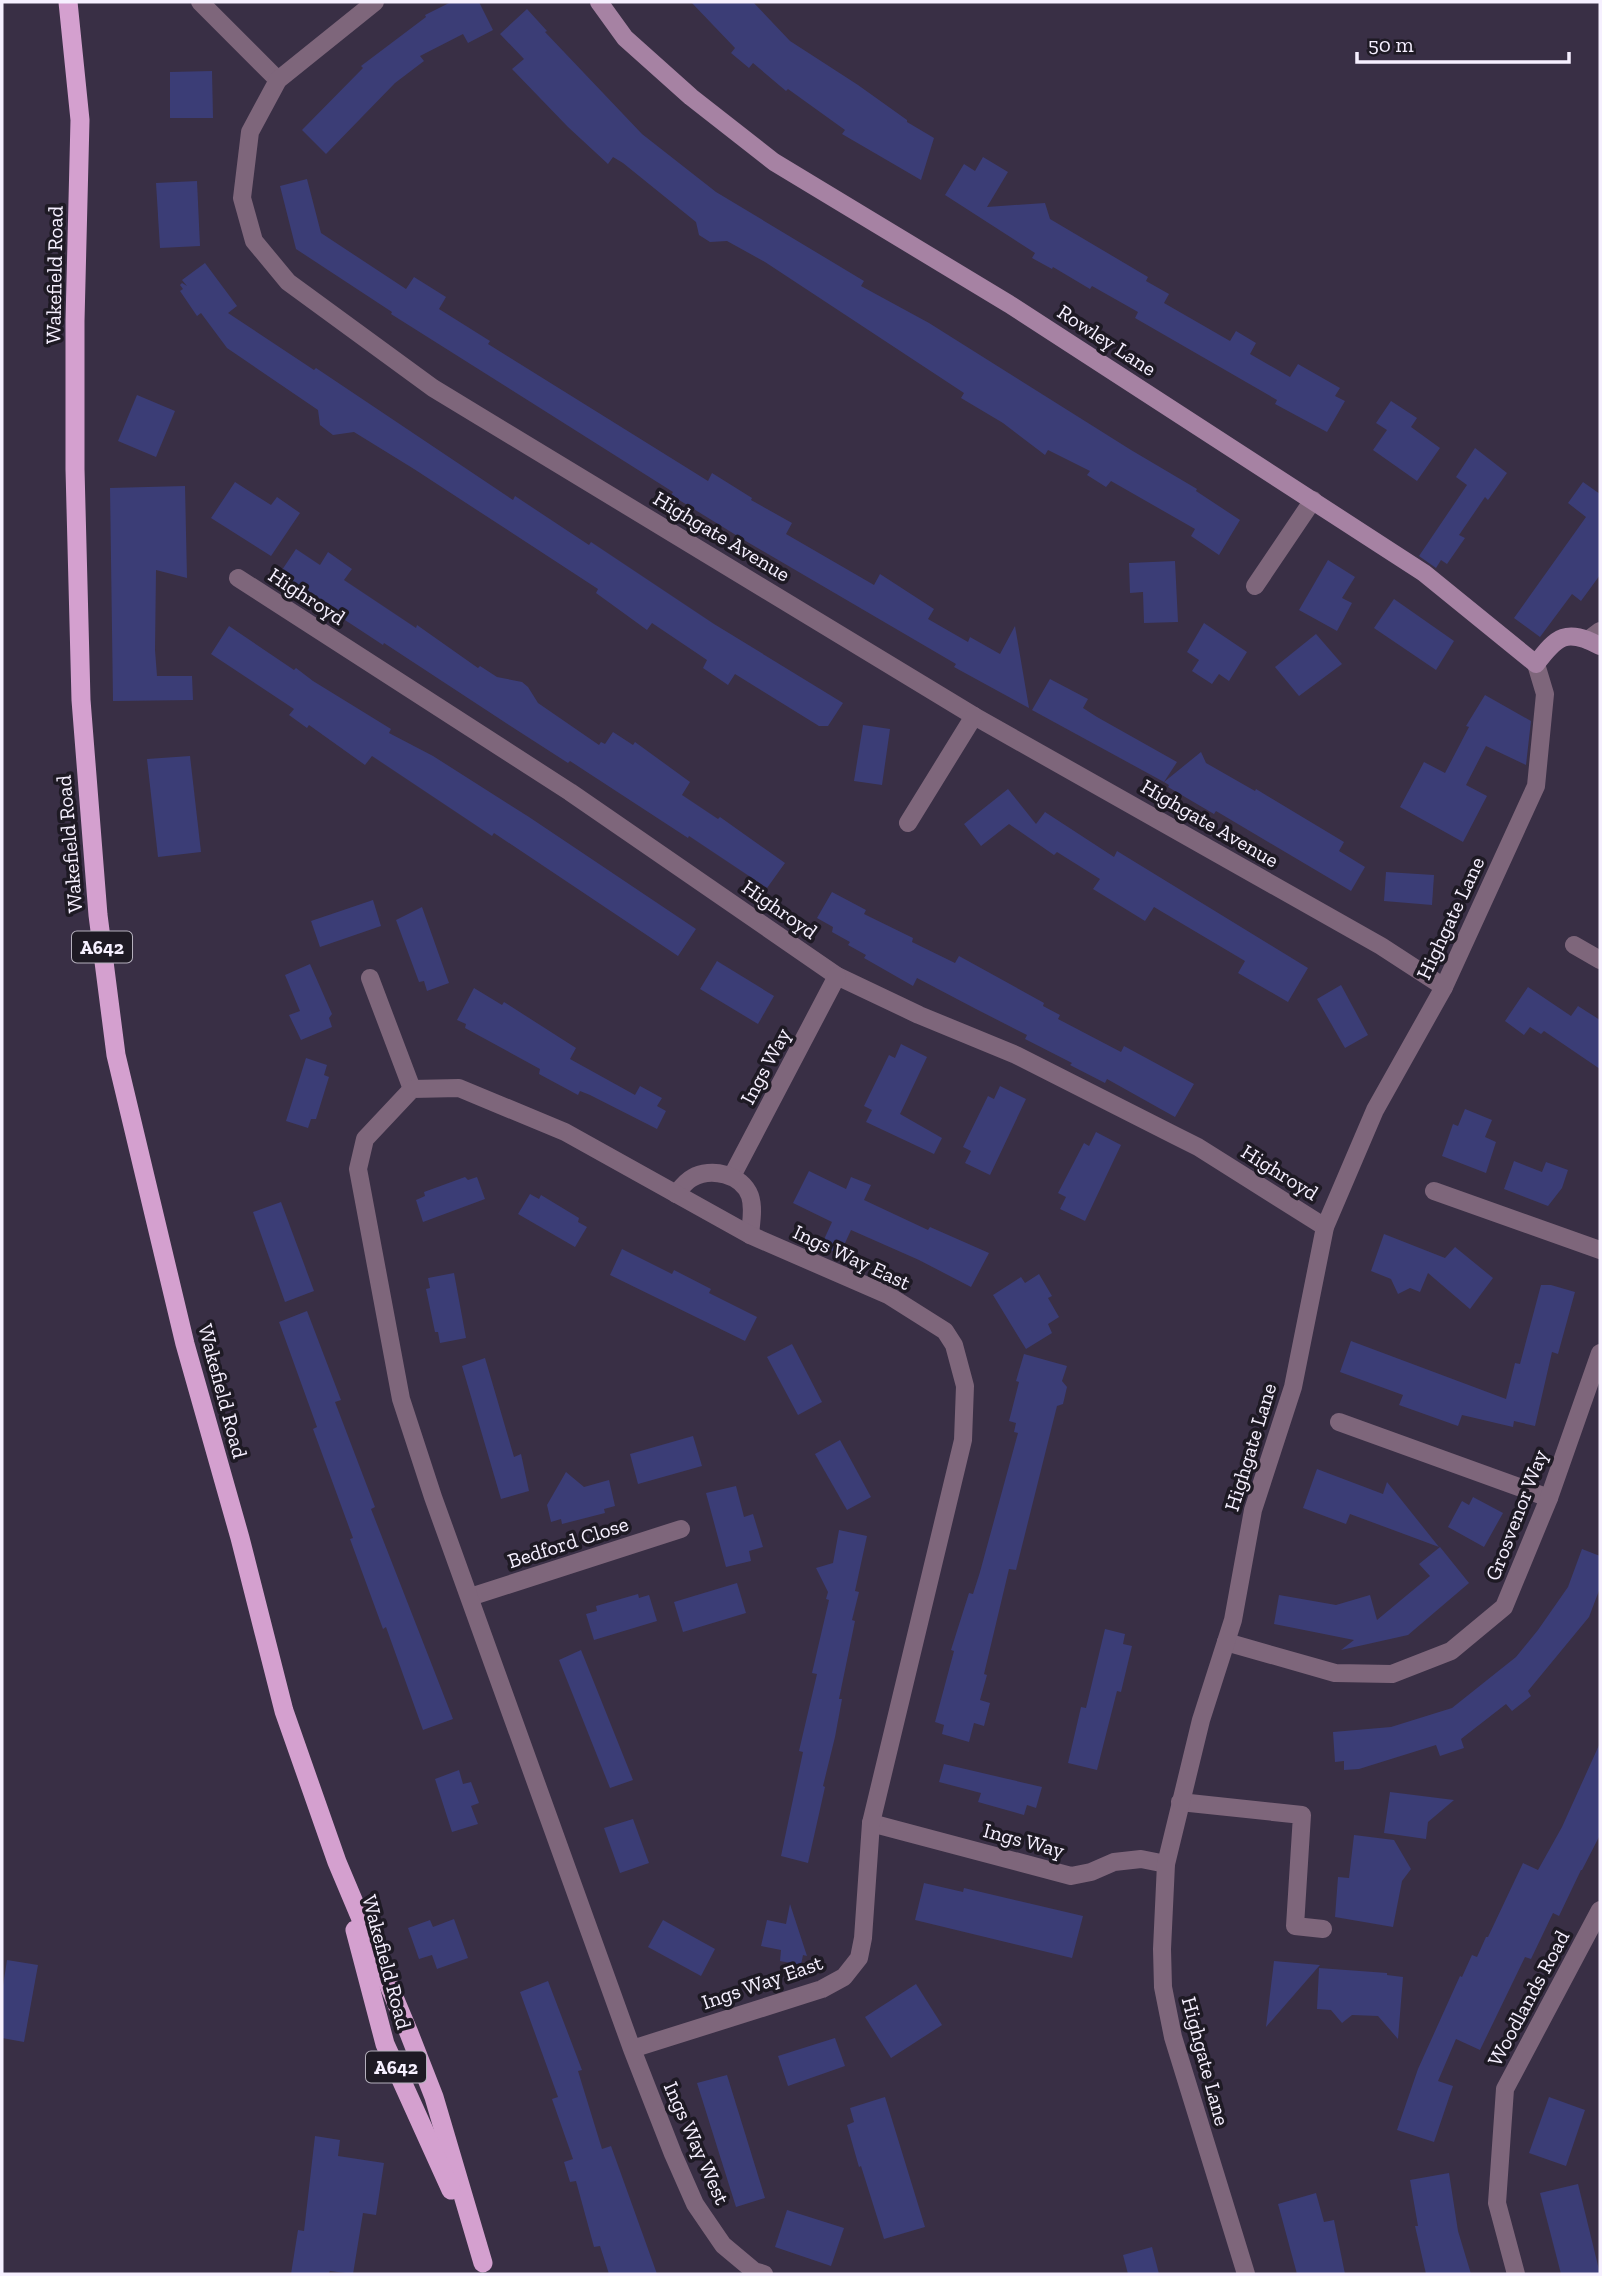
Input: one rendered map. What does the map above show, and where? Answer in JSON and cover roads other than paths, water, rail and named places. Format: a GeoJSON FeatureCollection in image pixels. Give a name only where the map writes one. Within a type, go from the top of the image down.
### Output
{"type":"FeatureCollection","features":[{"type":"Feature","properties":{"kind":"highway","name":"Wakefield Road"},"geometry":{"type":"LineString","coordinates":[[68,2],[80,120],[75,321],[75,469],[81,700],[98,915],[116,1055],[186,1344],[240,1538],[284,1711],[337,1862],[433,2097],[486,2269]]}},
{"type":"Feature","properties":{"kind":"main road","name":"Rowley Lane"},"geometry":{"type":"LineString","coordinates":[[599,2],[625,38],[691,97],[774,162],[1009,304],[1424,573],[1536,664]]}},
{"type":"Feature","properties":{"kind":"main road"},"geometry":{"type":"LineString","coordinates":[[1536,664],[1554,641],[1571,636],[1596,639]]}},
{"type":"Feature","properties":{"kind":"street"},"geometry":{"type":"LineString","coordinates":[[200,2],[278,80]]}},
{"type":"Feature","properties":{"kind":"street","name":"Highgate Avenue"},"geometry":{"type":"LineString","coordinates":[[375,2],[278,80],[250,132],[242,198],[254,241],[288,282],[433,388],[974,716],[1381,946],[1444,987]]}},
{"type":"Feature","properties":{"kind":"street"},"geometry":{"type":"LineString","coordinates":[[1255,586],[1313,500]]}},
{"type":"Feature","properties":{"kind":"street","name":"Highroyd"},"geometry":{"type":"LineString","coordinates":[[237,578],[570,792],[837,976],[919,1015],[1016,1055],[1198,1147],[1325,1227]]}},
{"type":"Feature","properties":{"kind":"street","name":"Highgate Lane"},"geometry":{"type":"LineString","coordinates":[[1246,2274],[1189,2095],[1170,2024],[1163,1987],[1162,1949],[1166,1864],[1201,1720],[1233,1620],[1253,1510],[1293,1387],[1325,1227],[1375,1111],[1444,987],[1536,786],[1545,694],[1536,664]]}},
{"type":"Feature","properties":{"kind":"street"},"geometry":{"type":"LineString","coordinates":[[908,823],[974,716]]}},
{"type":"Feature","properties":{"kind":"street"},"geometry":{"type":"LineString","coordinates":[[1574,945],[1600,960]]}},
{"type":"Feature","properties":{"kind":"street","name":"Ings Way"},"geometry":{"type":"LineString","coordinates":[[732,1177],[837,976]]}},
{"type":"Feature","properties":{"kind":"street"},"geometry":{"type":"LineString","coordinates":[[370,978],[412,1089],[365,1139],[358,1168],[401,1399],[433,1497],[632,2049]]}},
{"type":"Feature","properties":{"kind":"street","name":"Ings Way East"},"geometry":{"type":"LineString","coordinates":[[412,1089],[459,1088],[565,1132],[750,1236],[888,1295],[945,1331],[954,1345],[963,1377],[963,1440],[871,1823],[863,1938],[859,1958],[844,1977],[822,1989],[632,2049]]}},
{"type":"Feature","properties":{"kind":"street"},"geometry":{"type":"LineString","coordinates":[[676,1194],[690,1178],[711,1172],[732,1177],[749,1194],[752,1213],[750,1236]]}},
{"type":"Feature","properties":{"kind":"street"},"geometry":{"type":"LineString","coordinates":[[1434,1191],[1600,1250]]}},
{"type":"Feature","properties":{"kind":"street","name":"Grosvenor Way"},"geometry":{"type":"LineString","coordinates":[[1226,1642],[1335,1673],[1392,1674],[1451,1651],[1504,1607],[1549,1498],[1600,1353]]}},
{"type":"Feature","properties":{"kind":"street"},"geometry":{"type":"LineString","coordinates":[[1339,1422],[1549,1498]]}},
{"type":"Feature","properties":{"kind":"street","name":"Bedford Close"},"geometry":{"type":"LineString","coordinates":[[470,1597],[681,1529]]}},
{"type":"Feature","properties":{"kind":"street"},"geometry":{"type":"LineString","coordinates":[[1180,1802],[1302,1815],[1295,1926],[1323,1928]]}},
{"type":"Feature","properties":{"kind":"street","name":"Ings Way"},"geometry":{"type":"LineString","coordinates":[[871,1823],[1071,1876],[1091,1872],[1114,1862],[1141,1859],[1166,1864]]}},
{"type":"Feature","properties":{"kind":"street","name":"Woodlands Road"},"geometry":{"type":"LineString","coordinates":[[1516,2274],[1497,2203],[1505,2089],[1595,1933],[1600,1910]]}},
{"type":"Feature","properties":{"kind":"street","name":"Ings Way West"},"geometry":{"type":"LineString","coordinates":[[632,2049],[695,2204],[723,2245],[754,2271],[764,2274]]}}]}
